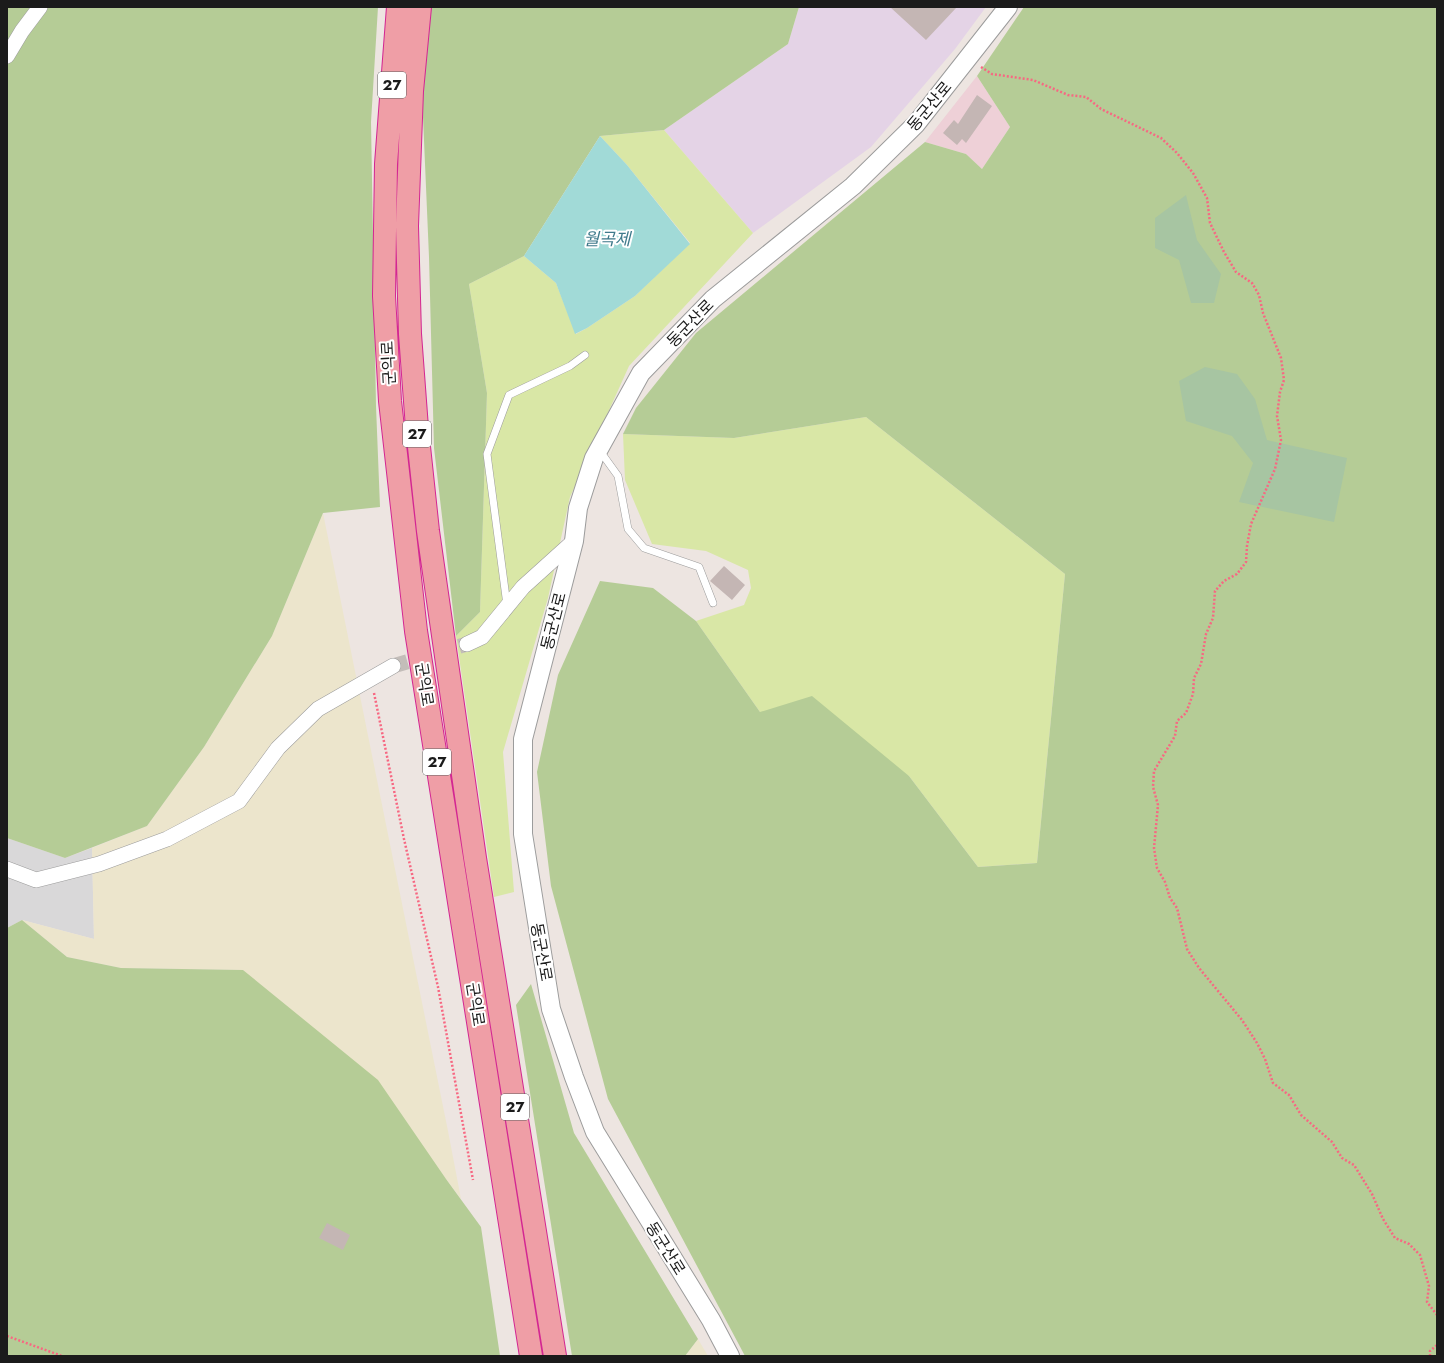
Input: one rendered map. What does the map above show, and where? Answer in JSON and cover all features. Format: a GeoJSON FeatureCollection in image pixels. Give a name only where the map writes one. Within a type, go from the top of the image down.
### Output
{"type":"FeatureCollection","features":[{"type":"Feature","properties":{"kind":"highway","name":"군익로"},"geometry":{"type":"LineString","coordinates":[[398,7],[386,164],[384,296],[390,401],[416,631],[531,1356]]}},
{"type":"Feature","properties":{"kind":"highway","name":"군익로"},"geometry":{"type":"LineString","coordinates":[[420,7],[412,91],[407,226],[410,334],[417,428],[428,531],[475,858],[555,1356]]}},
{"type":"Feature","properties":{"kind":"street"},"geometry":{"type":"LineString","coordinates":[[7,56],[22,31],[40,7]]}},
{"type":"Feature","properties":{"kind":"street","name":"동군산로"},"geometry":{"type":"LineString","coordinates":[[730,1356],[711,1320],[595,1132],[574,1078],[552,1008],[523,834],[523,739],[574,541],[578,508],[594,458],[641,374],[713,299],[853,186],[916,124],[1008,7]]}},
{"type":"Feature","properties":{"kind":"street"},"geometry":{"type":"LineString","coordinates":[[467,644],[482,637],[523,587],[574,541]]}},
{"type":"Feature","properties":{"kind":"street"},"geometry":{"type":"LineString","coordinates":[[7,870],[36,880],[99,864],[173,836],[239,801],[278,748],[318,709],[393,666]]}},
{"type":"Feature","properties":{"kind":"lane"},"geometry":{"type":"LineString","coordinates":[[507,607],[487,454],[509,395],[570,366],[585,356]]}},
{"type":"Feature","properties":{"kind":"lane"},"geometry":{"type":"LineString","coordinates":[[599,449],[618,476],[628,529],[644,548],[699,567],[713,603]]}},
{"type":"Feature","properties":{"kind":"path"},"geometry":{"type":"LineString","coordinates":[[969,56],[972,60],[992,74],[1033,80],[1068,95],[1086,97],[1101,108],[1161,138],[1177,153],[1193,173],[1207,198],[1210,223],[1224,252],[1236,272],[1252,283],[1259,295],[1263,313],[1281,358],[1284,380],[1280,392],[1277,416],[1281,440],[1275,469],[1251,524],[1246,562],[1237,574],[1224,581],[1215,591],[1213,618],[1206,634],[1201,664],[1194,678],[1193,694],[1186,713],[1177,721],[1175,736],[1154,771],[1153,787],[1158,805],[1154,848],[1157,868],[1165,882],[1170,898],[1177,908],[1187,949],[1199,968],[1242,1020],[1265,1059],[1273,1082],[1289,1095],[1301,1115],[1332,1142],[1342,1158],[1354,1165],[1372,1194],[1383,1220],[1395,1238],[1409,1244],[1420,1255],[1429,1286],[1427,1302],[1437,1315]]}},
{"type":"Feature","properties":{"kind":"path"},"geometry":{"type":"LineString","coordinates":[[371,679],[404,839],[438,987],[474,1180]]}},
{"type":"Feature","properties":{"kind":"path"},"geometry":{"type":"LineString","coordinates":[[7,1336],[62,1356]]}},
{"type":"Feature","properties":{"kind":"path"},"geometry":{"type":"LineString","coordinates":[[1430,1356],[1430,1351],[1437,1345]]}},
{"type":"Feature","properties":{"kind":"shaded area"},"geometry":{"type":"Polygon","coordinates":[[[799,7],[986,7],[955,49],[871,147],[753,233],[664,130],[788,44],[799,7]]]}},
{"type":"Feature","properties":{"kind":"shaded area"},"geometry":{"type":"Polygon","coordinates":[[[977,76],[1010,127],[982,169],[966,154],[925,142],[977,76]]]}},
{"type":"Feature","properties":{"kind":"shaded area"},"geometry":{"type":"Polygon","coordinates":[[[323,513],[461,1199],[446,1179],[243,970],[121,968],[67,957],[22,920],[94,939],[92,848],[147,826],[204,747],[272,636],[323,513]]]}},
{"type":"Feature","properties":{"kind":"shaded area"},"geometry":{"type":"Polygon","coordinates":[[[7,838],[65,858],[92,848],[94,939],[22,920],[7,928],[7,838]]]}},
{"type":"Feature","properties":{"kind":"shaded area"},"geometry":{"type":"Polygon","coordinates":[[[698,1339],[708,1356],[685,1356],[698,1339]]]}},
{"type":"Feature","properties":{"kind":"green space"},"geometry":{"type":"Polygon","coordinates":[[[7,7],[378,7],[371,122],[376,406],[380,507],[323,513],[272,636],[204,747],[147,826],[65,858],[7,838],[7,7]]]}},
{"type":"Feature","properties":{"kind":"green space"},"geometry":{"type":"Polygon","coordinates":[[[427,7],[799,7],[788,44],[664,130],[600,136],[524,256],[469,284],[487,393],[480,612],[456,636],[434,448],[429,257],[420,47],[427,7]]]}},
{"type":"Feature","properties":{"kind":"green space"},"geometry":{"type":"Polygon","coordinates":[[[1024,7],[1437,7],[1437,1356],[745,1356],[608,1099],[551,886],[537,772],[558,675],[600,581],[653,588],[696,621],[760,712],[812,696],[909,776],[978,867],[1037,863],[1065,574],[866,417],[734,438],[623,434],[636,408],[696,333],[925,142],[966,154],[982,169],[1010,127],[977,76],[1024,7]]]}},
{"type":"Feature","properties":{"kind":"green space"},"geometry":{"type":"Polygon","coordinates":[[[664,130],[753,233],[629,366],[570,497],[548,598],[503,752],[514,892],[494,897],[456,636],[480,612],[487,393],[469,284],[524,256],[556,283],[576,334],[635,296],[690,243],[627,165],[600,136],[664,130]]]}},
{"type":"Feature","properties":{"kind":"green space"},"geometry":{"type":"Polygon","coordinates":[[[1186,195],[1197,240],[1221,274],[1214,303],[1191,303],[1179,260],[1155,248],[1155,218],[1186,195]]]}},
{"type":"Feature","properties":{"kind":"green space"},"geometry":{"type":"Polygon","coordinates":[[[1205,367],[1237,374],[1255,399],[1267,440],[1347,458],[1334,522],[1239,502],[1253,463],[1232,436],[1186,421],[1179,381],[1205,367]]]}},
{"type":"Feature","properties":{"kind":"green space"},"geometry":{"type":"Polygon","coordinates":[[[866,417],[1065,574],[1037,863],[978,867],[909,776],[760,712],[696,621],[744,605],[751,588],[748,570],[706,551],[652,544],[625,480],[623,434],[734,438],[866,417]]]}},
{"type":"Feature","properties":{"kind":"green space"},"geometry":{"type":"Polygon","coordinates":[[[22,920],[67,957],[121,968],[243,970],[378,1080],[481,1227],[500,1356],[7,1356],[7,928],[22,920]]]}},
{"type":"Feature","properties":{"kind":"green space"},"geometry":{"type":"Polygon","coordinates":[[[531,984],[574,1133],[698,1339],[685,1356],[572,1356],[516,1005],[531,984]]]}},
{"type":"Feature","properties":{"kind":"water","name":"월곡제"},"geometry":{"type":"Polygon","coordinates":[[[600,136],[627,165],[690,244],[635,296],[587,328],[575,334],[556,283],[524,256],[600,136]]]}},
{"type":"Feature","properties":{"kind":"building"},"geometry":{"type":"Polygon","coordinates":[[[890,7],[957,7],[926,40],[890,7]]]}},
{"type":"Feature","properties":{"kind":"building"},"geometry":{"type":"Polygon","coordinates":[[[977,95],[992,106],[966,143],[962,139],[957,145],[943,133],[954,120],[958,124],[977,95]]]}},
{"type":"Feature","properties":{"kind":"building"},"geometry":{"type":"Polygon","coordinates":[[[724,566],[745,585],[732,600],[710,581],[724,566]]]}},
{"type":"Feature","properties":{"kind":"building"},"geometry":{"type":"Polygon","coordinates":[[[327,1223],[350,1235],[343,1250],[319,1238],[327,1223]]]}},
{"type":"Feature","properties":{"kind":"tunnel"},"geometry":{"type":"LineString","coordinates":[[393,666],[467,644]]}}]}
